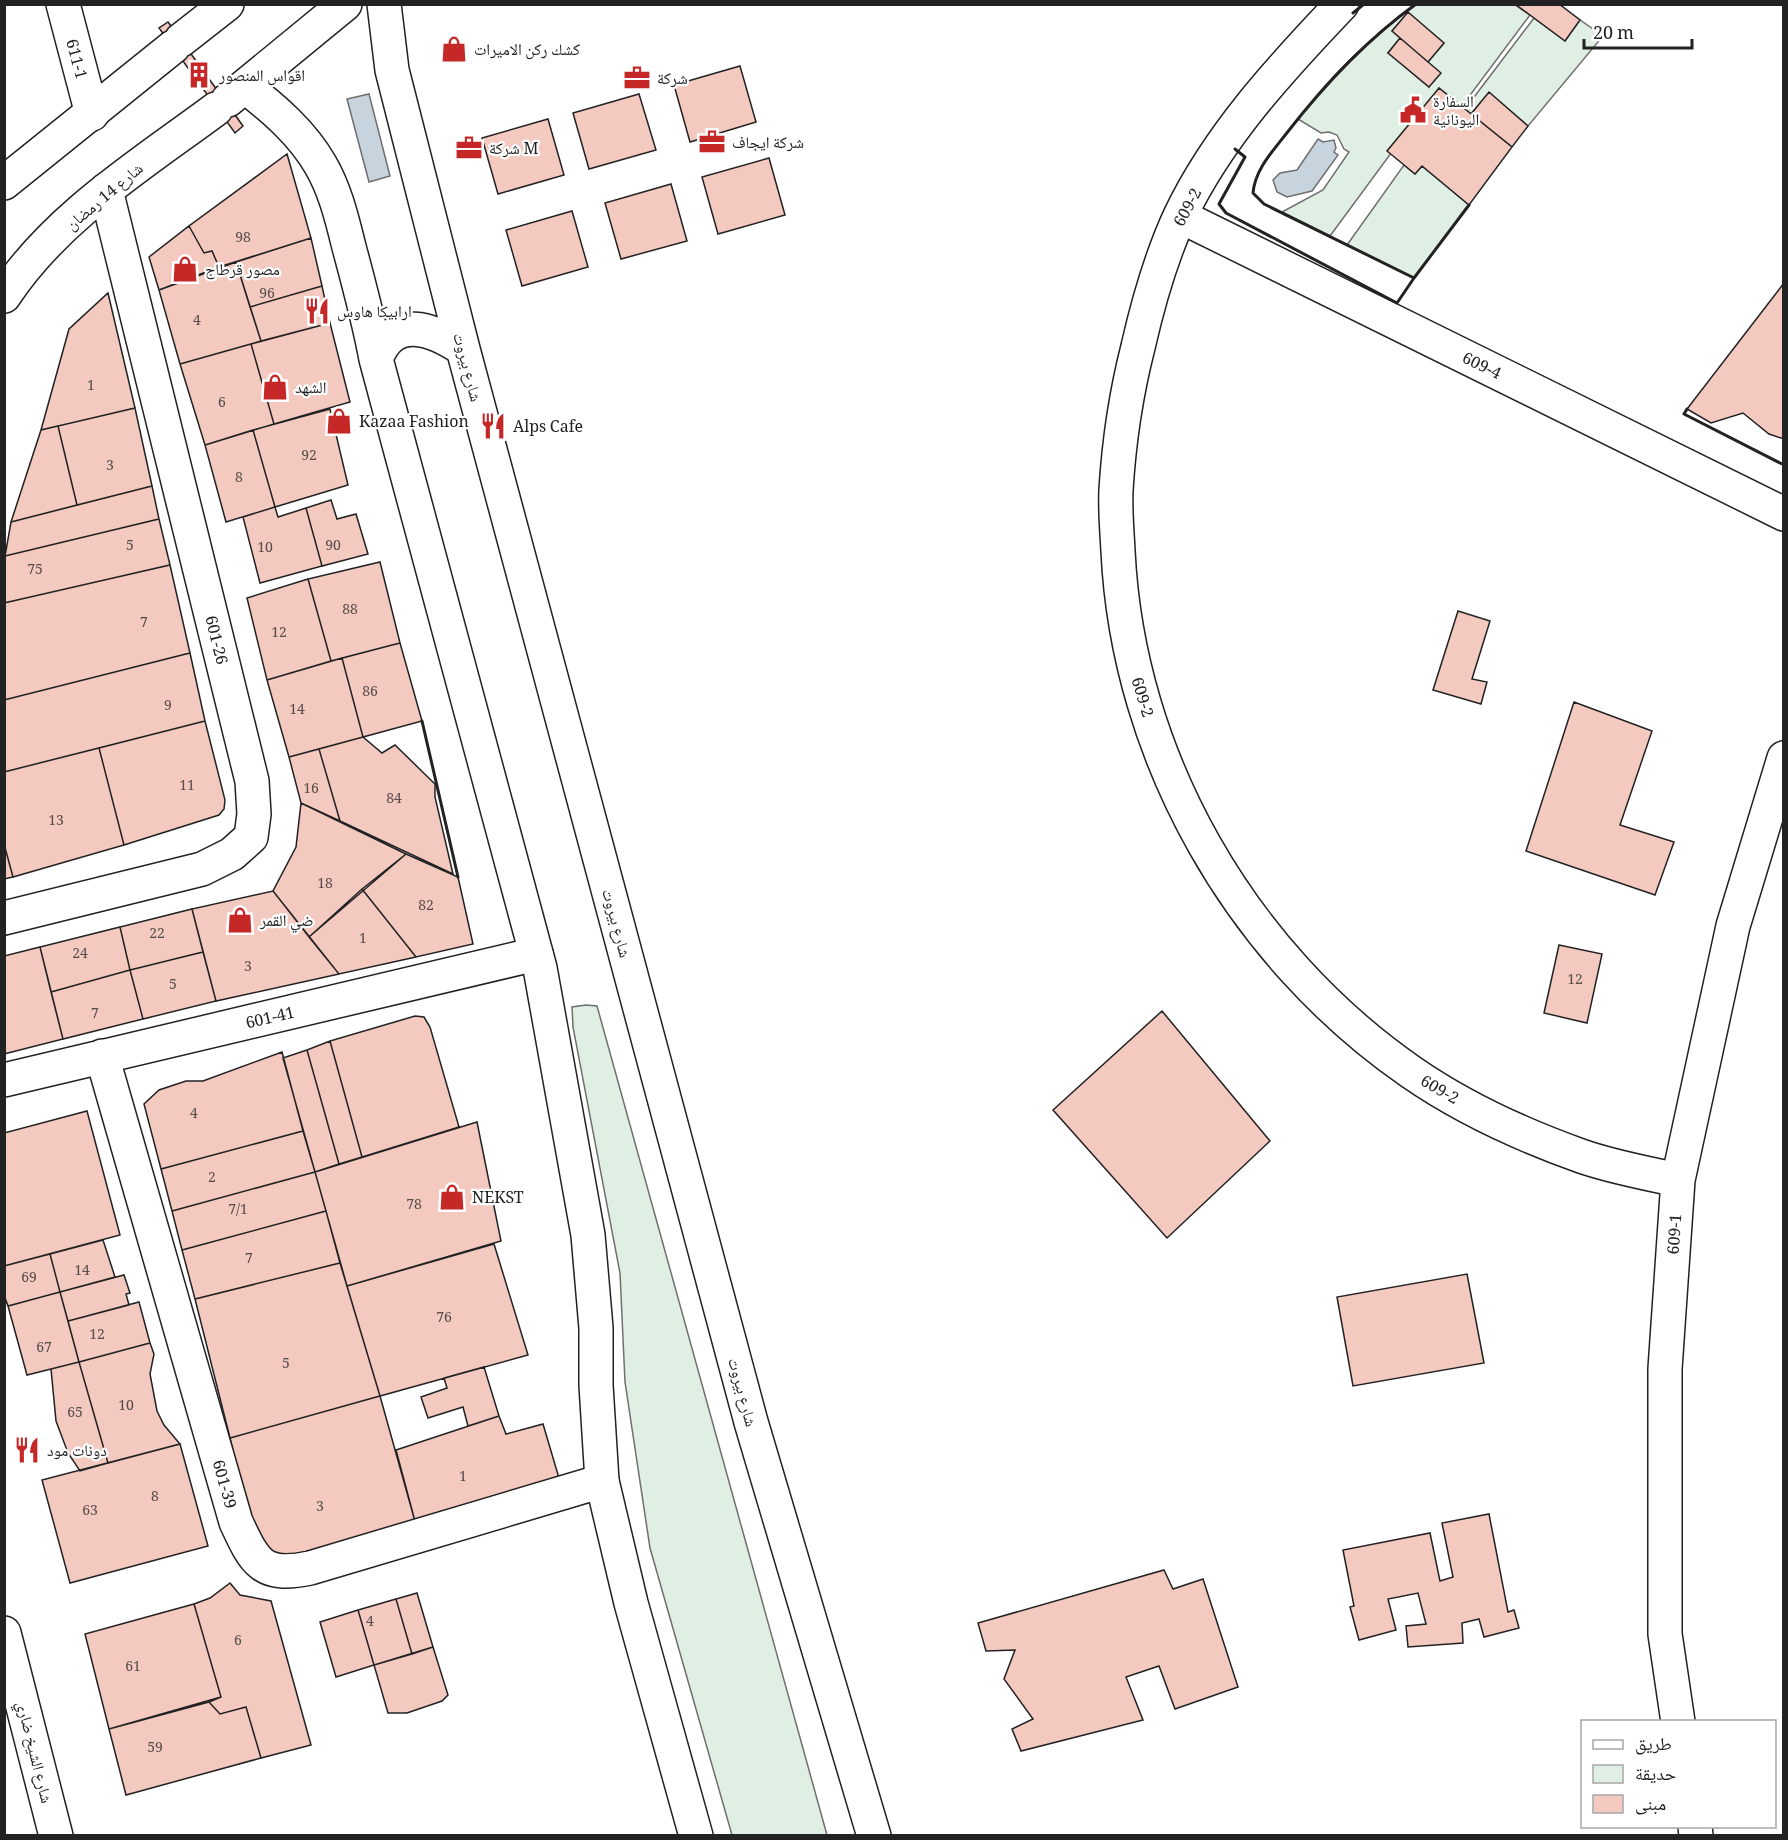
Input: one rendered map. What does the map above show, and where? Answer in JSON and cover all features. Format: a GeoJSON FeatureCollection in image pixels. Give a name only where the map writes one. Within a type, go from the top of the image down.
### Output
{"type":"FeatureCollection","features":[{"type":"Feature","properties":{"kind":"street","name":"611-1"},"geometry":{"type":"LineString","coordinates":[[63,4],[92,114]]}},
{"type":"Feature","properties":{"kind":"street"},"geometry":{"type":"LineString","coordinates":[[4,183],[227,4]]}},
{"type":"Feature","properties":{"kind":"street","name":"شارع 14 رمضان"},"geometry":{"type":"LineString","coordinates":[[4,296],[21,271],[106,190],[229,100],[345,4]]}},
{"type":"Feature","properties":{"kind":"street","name":"شارع بيروت"},"geometry":{"type":"LineString","coordinates":[[384,4],[392,70],[463,350],[751,1422],[874,1836]]}},
{"type":"Feature","properties":{"kind":"street","name":"609-2"},"geometry":{"type":"LineString","coordinates":[[1342,4],[1298,50],[1231,131],[1180,216],[1148,303],[1128,386],[1116,493],[1120,589],[1138,684],[1169,776],[1213,862],[1269,942],[1335,1012],[1411,1072],[1504,1125],[1584,1157],[1678,1180]]}},
{"type":"Feature","properties":{"kind":"street"},"geometry":{"type":"LineString","coordinates":[[229,100],[287,122],[321,164],[338,204],[368,316],[376,359],[536,954],[588,1235],[596,1328],[596,1385],[602,1481],[631,1603],[696,1836]]}},
{"type":"Feature","properties":{"kind":"street","name":"601-26"},"geometry":{"type":"LineString","coordinates":[[4,918],[202,868],[232,854],[251,837],[252,781],[106,190]]}},
{"type":"Feature","properties":{"kind":"street","name":"609-4"},"geometry":{"type":"LineString","coordinates":[[1180,216],[1784,514]]}},
{"type":"Feature","properties":{"kind":"street"},"geometry":{"type":"LineString","coordinates":[[376,359],[380,350],[395,335],[417,328],[439,334],[463,350]]}},
{"type":"Feature","properties":{"kind":"street","name":"609-1"},"geometry":{"type":"LineString","coordinates":[[1678,1720],[1665,1635],[1665,1368],[1678,1180],[1732,926],[1784,758]]}},
{"type":"Feature","properties":{"kind":"street","name":"601-41"},"geometry":{"type":"LineString","coordinates":[[4,1080],[536,954]]}},
{"type":"Feature","properties":{"kind":"street","name":"601-39"},"geometry":{"type":"LineString","coordinates":[[102,1056],[236,1522],[250,1551],[265,1568],[287,1573],[310,1568],[602,1481]]}},
{"type":"Feature","properties":{"kind":"street","name":"شارع الشيخ ضاري"},"geometry":{"type":"LineString","coordinates":[[4,1633],[56,1836]]}},
{"type":"Feature","properties":{"kind":"green space"},"geometry":{"type":"Polygon","coordinates":[[[1416,5],[1515,5],[1530,15],[1462,106],[1439,88],[1330,236],[1282,212],[1323,190],[1349,152],[1344,149],[1337,135],[1329,132],[1321,133],[1298,119],[1352,57],[1416,5]],[[1408,13],[1392,31],[1400,38],[1388,53],[1429,87],[1428,62],[1444,43],[1408,13]]]}},
{"type":"Feature","properties":{"kind":"green space"},"geometry":{"type":"Polygon","coordinates":[[[1534,18],[1565,41],[1580,20],[1603,36],[1528,126],[1489,93],[1471,114],[1465,109],[1534,18]]]}},
{"type":"Feature","properties":{"kind":"green space"},"geometry":{"type":"Polygon","coordinates":[[[1404,165],[1415,174],[1422,166],[1469,205],[1414,278],[1347,245],[1404,165]]]}},
{"type":"Feature","properties":{"kind":"green space"},"geometry":{"type":"Polygon","coordinates":[[[597,1006],[827,1835],[732,1835],[650,1548],[625,1382],[620,1273],[573,1027],[572,1007],[597,1006]]]}},
{"type":"Feature","properties":{"kind":"shaded area"},"geometry":{"type":"Polygon","coordinates":[[[369,94],[390,176],[369,182],[347,99],[369,94]]]}},
{"type":"Feature","properties":{"kind":"shaded area"},"geometry":{"type":"Polygon","coordinates":[[[1318,139],[1323,142],[1334,140],[1336,148],[1334,152],[1338,155],[1312,191],[1287,197],[1277,192],[1273,180],[1280,173],[1297,170],[1318,139]]]}},
{"type":"Feature","properties":{"kind":"building"},"geometry":{"type":"Polygon","coordinates":[[[1515,4],[1559,4],[1580,20],[1565,41],[1515,4]]]}},
{"type":"Feature","properties":{"kind":"building"},"geometry":{"type":"Polygon","coordinates":[[[1408,12],[1444,43],[1428,62],[1392,31],[1408,12]]]}},
{"type":"Feature","properties":{"kind":"building","name":"اقواس المنصور"},"geometry":{"type":"Polygon","coordinates":[[[168,22],[243,126],[235,133],[159,28],[168,22]]]}},
{"type":"Feature","properties":{"kind":"building"},"geometry":{"type":"Polygon","coordinates":[[[1400,38],[1441,73],[1429,87],[1388,53],[1400,38]]]}},
{"type":"Feature","properties":{"kind":"building"},"geometry":{"type":"Polygon","coordinates":[[[740,66],[756,122],[690,142],[674,85],[740,66]]]}},
{"type":"Feature","properties":{"kind":"building"},"geometry":{"type":"Polygon","coordinates":[[[1439,88],[1512,147],[1469,205],[1422,166],[1415,174],[1387,151],[1439,88]]]}},
{"type":"Feature","properties":{"kind":"building"},"geometry":{"type":"Polygon","coordinates":[[[1489,92],[1528,126],[1512,147],[1471,114],[1489,92]]]}},
{"type":"Feature","properties":{"kind":"building"},"geometry":{"type":"Polygon","coordinates":[[[639,94],[656,150],[589,169],[573,113],[639,94]]]}},
{"type":"Feature","properties":{"kind":"building"},"geometry":{"type":"Polygon","coordinates":[[[548,119],[564,175],[498,194],[482,138],[548,119]]]}},
{"type":"Feature","properties":{"kind":"building"},"geometry":{"type":"Polygon","coordinates":[[[287,154],[311,238],[219,267],[212,251],[204,253],[189,226],[287,154]]]}},
{"type":"Feature","properties":{"kind":"building"},"geometry":{"type":"Polygon","coordinates":[[[769,158],[785,215],[718,234],[702,177],[769,158]]]}},
{"type":"Feature","properties":{"kind":"building"},"geometry":{"type":"Polygon","coordinates":[[[671,184],[687,241],[621,259],[605,203],[671,184]]]}},
{"type":"Feature","properties":{"kind":"building"},"geometry":{"type":"Polygon","coordinates":[[[572,211],[588,267],[522,286],[506,230],[572,211]]]}},
{"type":"Feature","properties":{"kind":"building"},"geometry":{"type":"Polygon","coordinates":[[[189,226],[204,253],[212,251],[219,267],[159,290],[149,257],[189,226]]]}},
{"type":"Feature","properties":{"kind":"building"},"geometry":{"type":"Polygon","coordinates":[[[311,238],[322,286],[250,307],[236,262],[311,238]]]}},
{"type":"Feature","properties":{"kind":"building"},"geometry":{"type":"Polygon","coordinates":[[[236,262],[261,341],[180,364],[159,290],[236,262]]]}},
{"type":"Feature","properties":{"kind":"building"},"geometry":{"type":"Polygon","coordinates":[[[1784,283],[1784,439],[1769,434],[1743,413],[1711,423],[1687,409],[1784,283]]]}},
{"type":"Feature","properties":{"kind":"building"},"geometry":{"type":"Polygon","coordinates":[[[322,286],[330,323],[261,341],[250,307],[322,286]]]}},
{"type":"Feature","properties":{"kind":"building"},"geometry":{"type":"Polygon","coordinates":[[[108,293],[135,408],[41,430],[69,329],[108,293]]]}},
{"type":"Feature","properties":{"kind":"building"},"geometry":{"type":"Polygon","coordinates":[[[330,323],[350,402],[274,424],[251,344],[330,323]]]}},
{"type":"Feature","properties":{"kind":"building"},"geometry":{"type":"Polygon","coordinates":[[[251,344],[274,424],[205,445],[180,364],[251,344]]]}},
{"type":"Feature","properties":{"kind":"building"},"geometry":{"type":"Polygon","coordinates":[[[135,408],[152,486],[77,505],[58,426],[135,408]]]}},
{"type":"Feature","properties":{"kind":"building"},"geometry":{"type":"Polygon","coordinates":[[[330,409],[348,485],[275,507],[253,430],[330,409]]]}},
{"type":"Feature","properties":{"kind":"building"},"geometry":{"type":"Polygon","coordinates":[[[58,426],[77,505],[11,522],[41,430],[58,426]]]}},
{"type":"Feature","properties":{"kind":"building"},"geometry":{"type":"Polygon","coordinates":[[[253,430],[275,507],[226,522],[205,445],[253,430]]]}},
{"type":"Feature","properties":{"kind":"building"},"geometry":{"type":"Polygon","coordinates":[[[152,486],[159,519],[5,556],[11,522],[152,486]]]}},
{"type":"Feature","properties":{"kind":"building"},"geometry":{"type":"Polygon","coordinates":[[[331,500],[337,519],[356,514],[368,554],[322,566],[306,508],[331,500]]]}},
{"type":"Feature","properties":{"kind":"building"},"geometry":{"type":"Polygon","coordinates":[[[275,507],[278,517],[306,508],[322,566],[260,583],[243,517],[275,507]]]}},
{"type":"Feature","properties":{"kind":"building"},"geometry":{"type":"Polygon","coordinates":[[[159,519],[170,565],[4,603],[5,556],[159,519]]]}},
{"type":"Feature","properties":{"kind":"building"},"geometry":{"type":"Polygon","coordinates":[[[380,562],[400,643],[331,661],[308,579],[380,562]]]}},
{"type":"Feature","properties":{"kind":"building"},"geometry":{"type":"Polygon","coordinates":[[[170,565],[190,653],[4,700],[4,603],[170,565]]]}},
{"type":"Feature","properties":{"kind":"building"},"geometry":{"type":"Polygon","coordinates":[[[308,579],[331,661],[267,680],[247,598],[308,579]]]}},
{"type":"Feature","properties":{"kind":"building"},"geometry":{"type":"Polygon","coordinates":[[[1458,611],[1490,621],[1472,679],[1487,682],[1481,704],[1433,690],[1458,611]]]}},
{"type":"Feature","properties":{"kind":"building"},"geometry":{"type":"Polygon","coordinates":[[[400,643],[422,721],[363,737],[342,658],[400,643]]]}},
{"type":"Feature","properties":{"kind":"building"},"geometry":{"type":"Polygon","coordinates":[[[190,653],[205,721],[4,772],[4,700],[190,653]]]}},
{"type":"Feature","properties":{"kind":"building"},"geometry":{"type":"Polygon","coordinates":[[[342,658],[363,737],[289,757],[267,680],[342,658]]]}},
{"type":"Feature","properties":{"kind":"building"},"geometry":{"type":"Polygon","coordinates":[[[1574,702],[1652,731],[1620,825],[1674,842],[1655,895],[1526,851],[1574,702]]]}},
{"type":"Feature","properties":{"kind":"building"},"geometry":{"type":"Polygon","coordinates":[[[205,721],[225,800],[224,809],[219,815],[124,845],[99,748],[205,721]]]}},
{"type":"Feature","properties":{"kind":"building"},"geometry":{"type":"Polygon","coordinates":[[[363,737],[382,753],[395,745],[435,784],[435,797],[453,874],[340,821],[319,749],[363,737]]]}},
{"type":"Feature","properties":{"kind":"building"},"geometry":{"type":"Polygon","coordinates":[[[99,748],[124,845],[13,877],[4,844],[4,772],[99,748]]]}},
{"type":"Feature","properties":{"kind":"building"},"geometry":{"type":"Polygon","coordinates":[[[319,749],[340,821],[301,803],[289,757],[319,749]]]}},
{"type":"Feature","properties":{"kind":"building"},"geometry":{"type":"Polygon","coordinates":[[[301,803],[406,854],[309,937],[273,891],[296,847],[301,803]]]}},
{"type":"Feature","properties":{"kind":"building"},"geometry":{"type":"Polygon","coordinates":[[[4,844],[13,877],[4,879],[4,844]]]}},
{"type":"Feature","properties":{"kind":"building"},"geometry":{"type":"Polygon","coordinates":[[[406,854],[458,877],[473,944],[416,957],[362,889],[406,854]]]}},
{"type":"Feature","properties":{"kind":"building"},"geometry":{"type":"Polygon","coordinates":[[[362,889],[416,957],[339,974],[309,937],[362,889]]]}},
{"type":"Feature","properties":{"kind":"building"},"geometry":{"type":"Polygon","coordinates":[[[273,891],[339,974],[216,1001],[192,909],[273,891]]]}},
{"type":"Feature","properties":{"kind":"building"},"geometry":{"type":"Polygon","coordinates":[[[192,909],[203,952],[130,970],[120,927],[192,909]]]}},
{"type":"Feature","properties":{"kind":"building"},"geometry":{"type":"Polygon","coordinates":[[[120,927],[130,970],[51,992],[40,947],[120,927]]]}},
{"type":"Feature","properties":{"kind":"building"},"geometry":{"type":"Polygon","coordinates":[[[1559,945],[1602,954],[1587,1023],[1544,1013],[1559,945]]]}},
{"type":"Feature","properties":{"kind":"building"},"geometry":{"type":"Polygon","coordinates":[[[40,947],[63,1039],[4,1054],[4,956],[40,947]]]}},
{"type":"Feature","properties":{"kind":"building"},"geometry":{"type":"Polygon","coordinates":[[[203,952],[216,1001],[143,1019],[130,970],[203,952]]]}},
{"type":"Feature","properties":{"kind":"building"},"geometry":{"type":"Polygon","coordinates":[[[130,970],[143,1019],[63,1039],[51,992],[130,970]]]}},
{"type":"Feature","properties":{"kind":"building"},"geometry":{"type":"Polygon","coordinates":[[[1162,1011],[1270,1141],[1167,1238],[1053,1110],[1162,1011]]]}},
{"type":"Feature","properties":{"kind":"building"},"geometry":{"type":"Polygon","coordinates":[[[415,1016],[424,1017],[430,1027],[459,1127],[362,1157],[330,1041],[415,1016]]]}},
{"type":"Feature","properties":{"kind":"building"},"geometry":{"type":"Polygon","coordinates":[[[330,1041],[362,1157],[339,1164],[307,1050],[330,1041]]]}},
{"type":"Feature","properties":{"kind":"building"},"geometry":{"type":"Polygon","coordinates":[[[307,1050],[339,1164],[315,1172],[283,1058],[307,1050]]]}},
{"type":"Feature","properties":{"kind":"building"},"geometry":{"type":"Polygon","coordinates":[[[282,1052],[303,1131],[161,1169],[144,1104],[159,1090],[186,1081],[203,1081],[282,1052]]]}},
{"type":"Feature","properties":{"kind":"building"},"geometry":{"type":"Polygon","coordinates":[[[87,1111],[120,1235],[4,1266],[4,1133],[87,1111]]]}},
{"type":"Feature","properties":{"kind":"building"},"geometry":{"type":"Polygon","coordinates":[[[477,1122],[501,1241],[347,1286],[315,1172],[477,1122]]]}},
{"type":"Feature","properties":{"kind":"building"},"geometry":{"type":"Polygon","coordinates":[[[303,1131],[315,1172],[172,1211],[161,1169],[303,1131]]]}},
{"type":"Feature","properties":{"kind":"building"},"geometry":{"type":"Polygon","coordinates":[[[315,1172],[326,1211],[182,1250],[172,1211],[315,1172]]]}},
{"type":"Feature","properties":{"kind":"building"},"geometry":{"type":"Polygon","coordinates":[[[326,1211],[340,1263],[195,1299],[182,1250],[326,1211]]]}},
{"type":"Feature","properties":{"kind":"building"},"geometry":{"type":"Polygon","coordinates":[[[103,1240],[115,1277],[60,1292],[50,1254],[103,1240]]]}},
{"type":"Feature","properties":{"kind":"building"},"geometry":{"type":"Polygon","coordinates":[[[494,1244],[528,1355],[380,1396],[347,1286],[494,1244]]]}},
{"type":"Feature","properties":{"kind":"building"},"geometry":{"type":"Polygon","coordinates":[[[50,1254],[60,1292],[8,1306],[4,1295],[4,1266],[50,1254]]]}},
{"type":"Feature","properties":{"kind":"building"},"geometry":{"type":"Polygon","coordinates":[[[340,1263],[380,1396],[230,1438],[195,1299],[340,1263]]]}},
{"type":"Feature","properties":{"kind":"building"},"geometry":{"type":"Polygon","coordinates":[[[1467,1274],[1484,1363],[1353,1386],[1337,1297],[1467,1274]]]}},
{"type":"Feature","properties":{"kind":"building"},"geometry":{"type":"Polygon","coordinates":[[[124,1275],[130,1293],[126,1294],[129,1305],[68,1321],[60,1292],[124,1275]]]}},
{"type":"Feature","properties":{"kind":"building"},"geometry":{"type":"Polygon","coordinates":[[[60,1292],[79,1362],[27,1375],[8,1306],[60,1292]]]}},
{"type":"Feature","properties":{"kind":"building"},"geometry":{"type":"Polygon","coordinates":[[[139,1302],[150,1343],[79,1362],[68,1321],[139,1302]]]}},
{"type":"Feature","properties":{"kind":"building"},"geometry":{"type":"Polygon","coordinates":[[[150,1343],[154,1354],[150,1374],[157,1411],[164,1425],[180,1444],[108,1463],[79,1362],[150,1343]]]}},
{"type":"Feature","properties":{"kind":"building"},"geometry":{"type":"Polygon","coordinates":[[[79,1362],[108,1463],[80,1471],[68,1453],[56,1421],[51,1369],[79,1362]]]}},
{"type":"Feature","properties":{"kind":"building"},"geometry":{"type":"Polygon","coordinates":[[[484,1367],[499,1416],[468,1426],[463,1407],[428,1418],[421,1397],[447,1388],[444,1378],[484,1367]]]}},
{"type":"Feature","properties":{"kind":"building"},"geometry":{"type":"Polygon","coordinates":[[[380,1396],[416,1525],[275,1562],[256,1546],[230,1438],[380,1396]]]}},
{"type":"Feature","properties":{"kind":"building"},"geometry":{"type":"Polygon","coordinates":[[[499,1416],[506,1434],[543,1424],[559,1478],[416,1525],[396,1450],[499,1416]]]}},
{"type":"Feature","properties":{"kind":"building"},"geometry":{"type":"Polygon","coordinates":[[[180,1444],[208,1546],[70,1583],[42,1480],[180,1444]]]}},
{"type":"Feature","properties":{"kind":"building"},"geometry":{"type":"Polygon","coordinates":[[[1489,1514],[1508,1612],[1514,1610],[1519,1628],[1484,1637],[1479,1619],[1462,1623],[1463,1643],[1408,1647],[1406,1626],[1426,1624],[1418,1593],[1388,1599],[1396,1630],[1359,1640],[1350,1607],[1354,1606],[1343,1550],[1430,1533],[1440,1581],[1453,1577],[1442,1523],[1489,1514]]]}},
{"type":"Feature","properties":{"kind":"building"},"geometry":{"type":"Polygon","coordinates":[[[1164,1570],[1173,1589],[1203,1579],[1238,1687],[1175,1709],[1159,1666],[1126,1677],[1143,1720],[1021,1751],[1012,1729],[1033,1719],[1004,1679],[1015,1650],[986,1651],[978,1623],[1164,1570]]]}},
{"type":"Feature","properties":{"kind":"building"},"geometry":{"type":"Polygon","coordinates":[[[230,1583],[240,1595],[271,1601],[311,1745],[261,1758],[246,1707],[220,1714],[209,1702],[221,1697],[194,1604],[210,1598],[230,1583]]]}},
{"type":"Feature","properties":{"kind":"building"},"geometry":{"type":"Polygon","coordinates":[[[417,1593],[433,1647],[412,1654],[396,1599],[417,1593]]]}},
{"type":"Feature","properties":{"kind":"building"},"geometry":{"type":"Polygon","coordinates":[[[396,1599],[412,1654],[374,1665],[358,1610],[396,1599]]]}},
{"type":"Feature","properties":{"kind":"building"},"geometry":{"type":"Polygon","coordinates":[[[194,1604],[221,1697],[109,1729],[85,1634],[194,1604]]]}},
{"type":"Feature","properties":{"kind":"building"},"geometry":{"type":"Polygon","coordinates":[[[358,1610],[374,1665],[336,1677],[320,1622],[358,1610]]]}},
{"type":"Feature","properties":{"kind":"building"},"geometry":{"type":"Polygon","coordinates":[[[433,1647],[448,1695],[442,1701],[407,1713],[388,1713],[374,1665],[433,1647]]]}},
{"type":"Feature","properties":{"kind":"building"},"geometry":{"type":"Polygon","coordinates":[[[209,1702],[220,1714],[246,1707],[261,1758],[126,1795],[109,1729],[209,1702]]]}},
{"type":"Feature","properties":{"kind":"wall"},"geometry":{"type":"LineString","coordinates":[[1353,13],[1364,4]]}},
{"type":"Feature","properties":{"kind":"wall"},"geometry":{"type":"LineString","coordinates":[[1416,4],[1362,48],[1315,98],[1265,162],[1257,177],[1253,193],[1264,204],[1414,278],[1469,205]]}},
{"type":"Feature","properties":{"kind":"wall"},"geometry":{"type":"LineString","coordinates":[[1235,149],[1245,157],[1219,204],[1226,213],[1397,303],[1414,278]]}},
{"type":"Feature","properties":{"kind":"wall"},"geometry":{"type":"LineString","coordinates":[[1687,409],[1684,414],[1784,465]]}},
{"type":"Feature","properties":{"kind":"wall"},"geometry":{"type":"LineString","coordinates":[[422,721],[458,877]]}},
{"type":"Feature","properties":{"kind":"place","name":"كشك ركن الاميرات"},"geometry":{"type":"Point","coordinates":[454,49]}},
{"type":"Feature","properties":{"kind":"place","name":"اقواس المنصور"},"geometry":{"type":"Point","coordinates":[199,75]}},
{"type":"Feature","properties":{"kind":"place","name":"شركة"},"geometry":{"type":"Point","coordinates":[637,78]}},
{"type":"Feature","properties":{"kind":"place","name":"السفارة اليونانية"},"geometry":{"type":"Point","coordinates":[1413,110]}},
{"type":"Feature","properties":{"kind":"place","name":"شركة ايجاف"},"geometry":{"type":"Point","coordinates":[712,142]}},
{"type":"Feature","properties":{"kind":"place","name":"شركة M"},"geometry":{"type":"Point","coordinates":[469,148]}},
{"type":"Feature","properties":{"kind":"place","name":"مصور قرطاج"},"geometry":{"type":"Point","coordinates":[185,269]}},
{"type":"Feature","properties":{"kind":"place","name":"ارابيكا هاوس"},"geometry":{"type":"Point","coordinates":[317,311]}},
{"type":"Feature","properties":{"kind":"place","name":"الشهد"},"geometry":{"type":"Point","coordinates":[275,387]}},
{"type":"Feature","properties":{"kind":"place","name":"Kazaa Fashion"},"geometry":{"type":"Point","coordinates":[339,421]}},
{"type":"Feature","properties":{"kind":"place","name":"Alps Cafe"},"geometry":{"type":"Point","coordinates":[493,426]}},
{"type":"Feature","properties":{"kind":"place","name":"ضي القمر"},"geometry":{"type":"Point","coordinates":[240,920]}},
{"type":"Feature","properties":{"kind":"place","name":"NEKST"},"geometry":{"type":"Point","coordinates":[452,1197]}},
{"type":"Feature","properties":{"kind":"place","name":"دونات مود"},"geometry":{"type":"Point","coordinates":[27,1450]}}]}
